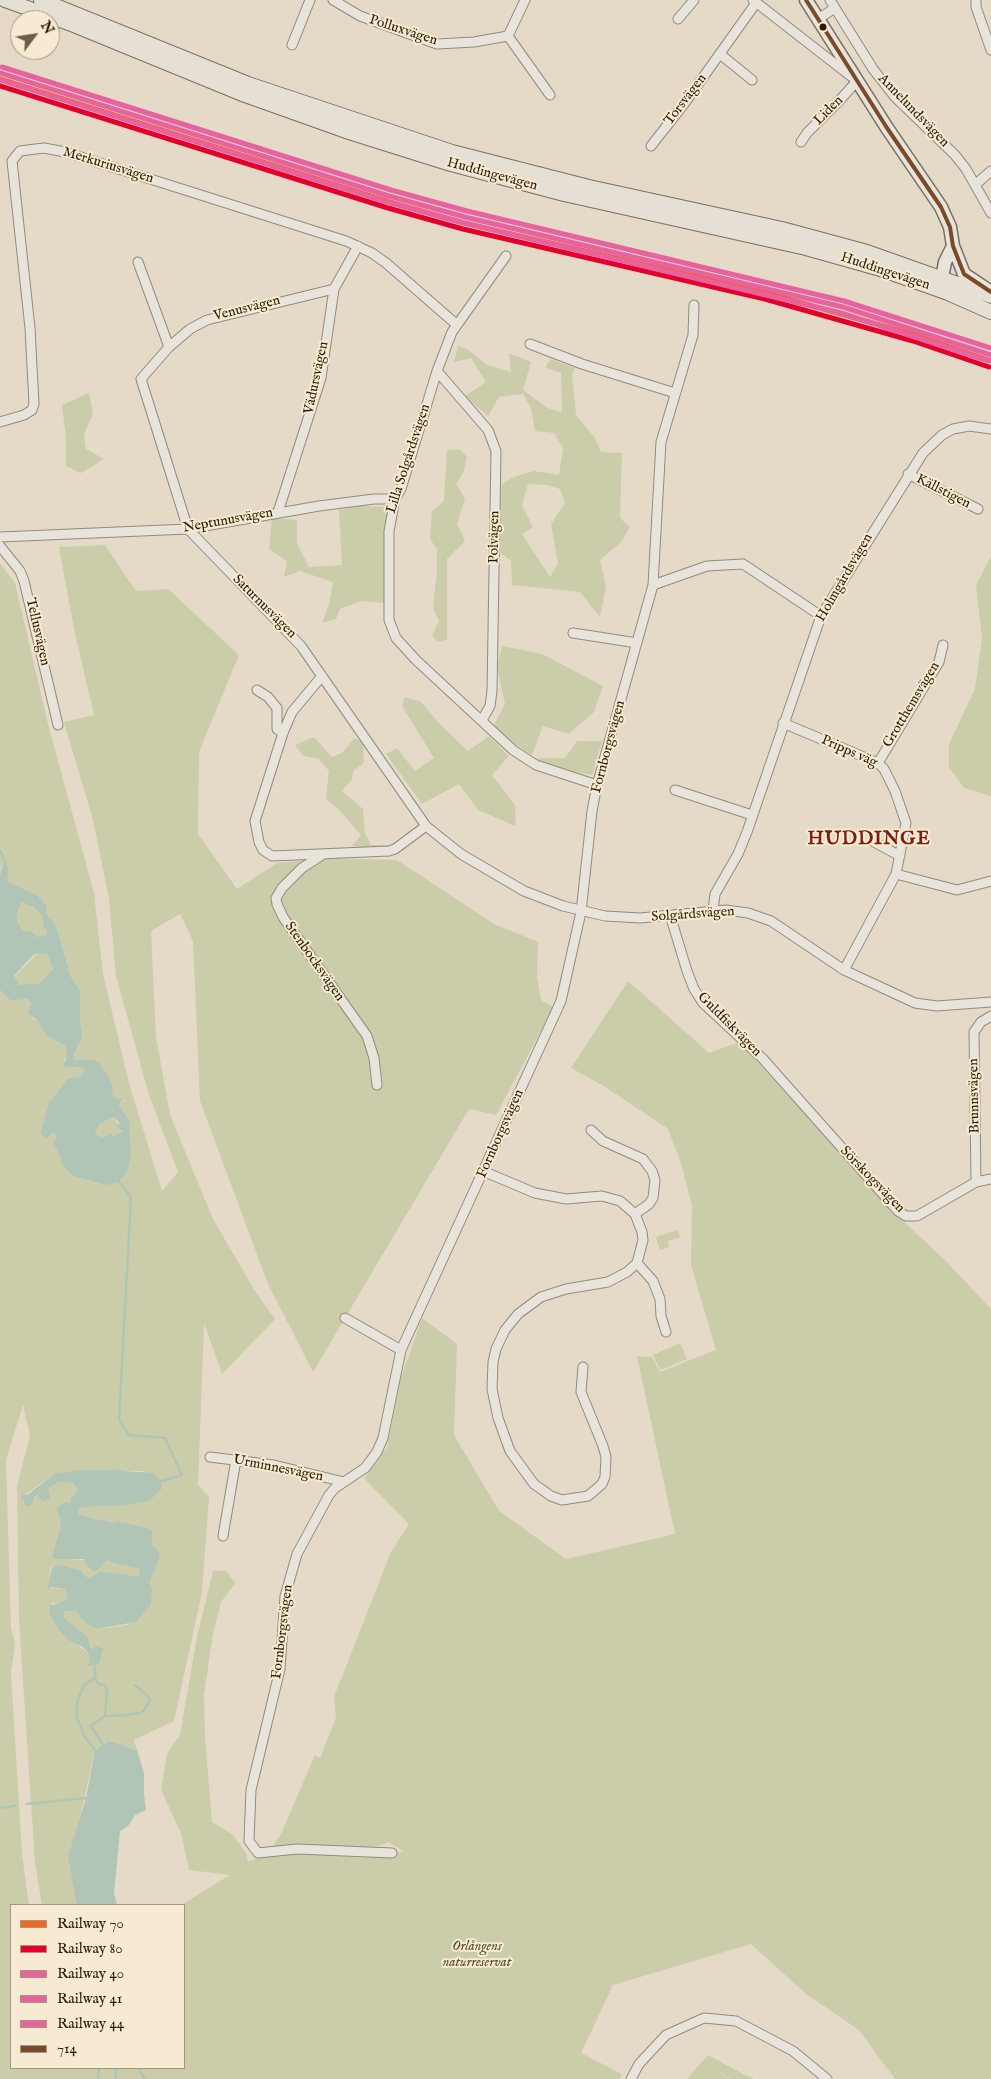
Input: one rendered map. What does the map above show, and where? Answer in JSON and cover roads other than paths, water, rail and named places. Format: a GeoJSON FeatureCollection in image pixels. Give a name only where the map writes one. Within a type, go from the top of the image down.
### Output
{"type":"FeatureCollection","features":[{"type":"Feature","properties":{"kind":"main road","name":"Huddingevägen"},"geometry":{"type":"LineString","coordinates":[[5,0],[74,25],[245,95],[346,131],[432,158],[564,194],[806,248],[877,268],[991,312]]}},
{"type":"Feature","properties":{"kind":"main road","name":"Huddingevägen"},"geometry":{"type":"LineString","coordinates":[[41,0],[248,84],[452,152],[589,187],[782,229],[867,252],[991,296]]}},
{"type":"Feature","properties":{"kind":"main road"},"geometry":{"type":"LineString","coordinates":[[806,0],[941,207],[950,227],[953,246],[964,274],[991,292]]}},
{"type":"Feature","properties":{"kind":"main road"},"geometry":{"type":"LineString","coordinates":[[948,294],[942,278],[945,262],[953,246]]}},
{"type":"Feature","properties":{"kind":"street"},"geometry":{"type":"LineString","coordinates":[[292,45],[310,0]]}},
{"type":"Feature","properties":{"kind":"street","name":"Polluxvägen"},"geometry":{"type":"LineString","coordinates":[[333,0],[360,16],[437,44],[474,42],[508,36]]}},
{"type":"Feature","properties":{"kind":"street"},"geometry":{"type":"LineString","coordinates":[[525,0],[508,36],[550,95]]}},
{"type":"Feature","properties":{"kind":"street"},"geometry":{"type":"LineString","coordinates":[[678,19],[694,0]]}},
{"type":"Feature","properties":{"kind":"street"},"geometry":{"type":"LineString","coordinates":[[976,0],[976,7],[991,50]]}},
{"type":"Feature","properties":{"kind":"street"},"geometry":{"type":"LineString","coordinates":[[755,1],[857,80]]}},
{"type":"Feature","properties":{"kind":"street","name":"Torsvägen"},"geometry":{"type":"LineString","coordinates":[[651,146],[720,54],[755,1]]}},
{"type":"Feature","properties":{"kind":"street","name":"Annelundsvägen"},"geometry":{"type":"LineString","coordinates":[[818,19],[832,4],[878,76],[895,97],[955,155],[976,185],[991,214]]}},
{"type":"Feature","properties":{"kind":"street"},"geometry":{"type":"LineString","coordinates":[[720,54],[752,80]]}},
{"type":"Feature","properties":{"kind":"street","name":"Liden"},"geometry":{"type":"LineString","coordinates":[[801,142],[807,133],[839,102],[857,80]]}},
{"type":"Feature","properties":{"kind":"street","name":"Merkuriusvägen"},"geometry":{"type":"LineString","coordinates":[[0,422],[24,415],[32,410],[34,404],[30,328],[12,161],[14,155],[20,151],[44,148],[65,152],[358,246],[386,263],[457,325]]}},
{"type":"Feature","properties":{"kind":"street"},"geometry":{"type":"LineString","coordinates":[[976,185],[991,171]]}},
{"type":"Feature","properties":{"kind":"street","name":"Vädursvägen"},"geometry":{"type":"LineString","coordinates":[[278,512],[320,378],[334,289],[358,246]]}},
{"type":"Feature","properties":{"kind":"street","name":"Lilla Solgårdsvägen"},"geometry":{"type":"LineString","coordinates":[[506,256],[457,325],[437,371],[401,489],[395,499],[389,531],[388,613],[390,628],[396,638],[416,660],[513,750],[530,762],[597,785]]}},
{"type":"Feature","properties":{"kind":"street"},"geometry":{"type":"LineString","coordinates":[[138,262],[169,347]]}},
{"type":"Feature","properties":{"kind":"street","name":"Venusvägen"},"geometry":{"type":"LineString","coordinates":[[144,374],[169,347],[190,329],[207,320],[334,289]]}},
{"type":"Feature","properties":{"kind":"street","name":"Fornborgsvägen"},"geometry":{"type":"LineString","coordinates":[[392,1853],[276,1850],[258,1853],[250,1841],[251,1790],[280,1669],[284,1596],[297,1554],[322,1507],[335,1488],[364,1468],[377,1452],[382,1438],[401,1350],[485,1172],[561,1001],[581,912],[592,811],[597,785],[653,585],[661,442],[693,334],[694,305]]}},
{"type":"Feature","properties":{"kind":"street"},"geometry":{"type":"LineString","coordinates":[[530,344],[582,364],[675,393]]}},
{"type":"Feature","properties":{"kind":"street","name":"Polvägen"},"geometry":{"type":"LineString","coordinates":[[437,371],[488,430],[496,451],[492,691],[490,706],[482,720]]}},
{"type":"Feature","properties":{"kind":"street","name":"Saturnusvägen"},"geometry":{"type":"LineString","coordinates":[[144,374],[141,379],[142,386],[188,529],[286,628],[322,676],[426,826]]}},
{"type":"Feature","properties":{"kind":"street","name":"Holmgårdsvägen"},"geometry":{"type":"LineString","coordinates":[[712,911],[715,894],[738,854],[821,616],[908,474],[923,453],[948,431],[969,426],[991,429]]}},
{"type":"Feature","properties":{"kind":"street","name":"Källstigen"},"geometry":{"type":"LineString","coordinates":[[908,474],[978,510]]}},
{"type":"Feature","properties":{"kind":"street","name":"Neptunusvägen"},"geometry":{"type":"LineString","coordinates":[[0,537],[188,529],[278,512],[374,498],[395,499]]}},
{"type":"Feature","properties":{"kind":"street","name":"Tellusvägen"},"geometry":{"type":"LineString","coordinates":[[0,546],[20,571],[24,581],[58,725]]}},
{"type":"Feature","properties":{"kind":"street"},"geometry":{"type":"LineString","coordinates":[[653,585],[707,566],[743,564],[821,616]]}},
{"type":"Feature","properties":{"kind":"street"},"geometry":{"type":"LineString","coordinates":[[573,633],[637,643]]}},
{"type":"Feature","properties":{"kind":"street","name":"Grotthemsvägen"},"geometry":{"type":"LineString","coordinates":[[878,763],[939,662],[943,645]]}},
{"type":"Feature","properties":{"kind":"street","name":"Stenbocksvägen"},"geometry":{"type":"LineString","coordinates":[[322,676],[292,712],[283,734],[255,821],[259,842],[263,850],[272,856],[395,850],[426,826]]}},
{"type":"Feature","properties":{"kind":"street"},"geometry":{"type":"LineString","coordinates":[[257,690],[268,697],[277,708],[277,729],[283,734]]}},
{"type":"Feature","properties":{"kind":"street","name":"Pripps väg"},"geometry":{"type":"LineString","coordinates":[[783,723],[878,763],[884,769],[895,791],[906,823],[896,874],[844,970]]}},
{"type":"Feature","properties":{"kind":"street"},"geometry":{"type":"LineString","coordinates":[[674,790],[752,815]]}},
{"type":"Feature","properties":{"kind":"street","name":"Solgårdsvägen"},"geometry":{"type":"LineString","coordinates":[[426,826],[461,854],[524,891],[581,912],[605,916],[640,918],[712,911],[737,911],[762,917],[844,970],[904,998],[925,1005],[954,1006],[991,1002]]}},
{"type":"Feature","properties":{"kind":"street"},"geometry":{"type":"LineString","coordinates":[[874,842],[900,856]]}},
{"type":"Feature","properties":{"kind":"street","name":"Stenbocksvägen"},"geometry":{"type":"LineString","coordinates":[[324,854],[302,868],[282,888],[276,898],[277,904],[283,917],[367,1036],[374,1058],[377,1085]]}},
{"type":"Feature","properties":{"kind":"street"},"geometry":{"type":"LineString","coordinates":[[896,874],[957,890],[991,880]]}},
{"type":"Feature","properties":{"kind":"street","name":"Guldfiskvägen"},"geometry":{"type":"LineString","coordinates":[[670,915],[687,971],[698,996],[776,1074]]}},
{"type":"Feature","properties":{"kind":"street","name":"Brunnsvägen"},"geometry":{"type":"LineString","coordinates":[[976,1182],[974,1032],[981,1022],[991,1016]]}},
{"type":"Feature","properties":{"kind":"street","name":"Sörskogsvägen"},"geometry":{"type":"LineString","coordinates":[[776,1074],[902,1214],[911,1217],[923,1214],[976,1182],[991,1178]]}},
{"type":"Feature","properties":{"kind":"street"},"geometry":{"type":"LineString","coordinates":[[591,1130],[602,1141],[643,1159],[652,1171],[655,1180],[653,1198],[649,1204],[635,1214]]}},
{"type":"Feature","properties":{"kind":"street"},"geometry":{"type":"LineString","coordinates":[[485,1172],[535,1193],[566,1199],[602,1196],[620,1201],[635,1214],[643,1240],[637,1263],[627,1272],[608,1282],[566,1289],[541,1297],[523,1310],[510,1323],[496,1349],[492,1362],[492,1389],[498,1418],[510,1451],[534,1484],[551,1496],[562,1500],[575,1500],[588,1496],[602,1484],[605,1477],[604,1449],[581,1392],[583,1366]]}},
{"type":"Feature","properties":{"kind":"street"},"geometry":{"type":"LineString","coordinates":[[637,1263],[653,1281],[660,1299],[661,1316],[666,1332]]}},
{"type":"Feature","properties":{"kind":"street"},"geometry":{"type":"LineString","coordinates":[[345,1318],[401,1350]]}},
{"type":"Feature","properties":{"kind":"street","name":"Urminnesvägen"},"geometry":{"type":"LineString","coordinates":[[210,1457],[274,1465],[344,1482]]}},
{"type":"Feature","properties":{"kind":"street"},"geometry":{"type":"LineString","coordinates":[[223,1536],[236,1460]]}},
{"type":"Feature","properties":{"kind":"street"},"geometry":{"type":"LineString","coordinates":[[631,2079],[639,2064],[666,2035],[704,2018],[736,2020],[793,2051],[827,2079]]}},
{"type":"Feature","properties":{"kind":"waterway"},"geometry":{"type":"LineString","coordinates":[[0,850],[4,860]]}},
{"type":"Feature","properties":{"kind":"waterway"},"geometry":{"type":"LineString","coordinates":[[119,1182],[131,1197],[119,1420],[129,1435],[165,1438],[182,1475],[162,1481]]}},
{"type":"Feature","properties":{"kind":"waterway"},"geometry":{"type":"LineString","coordinates":[[95,1666],[95,1678],[85,1684],[78,1699],[76,1716],[85,1737],[95,1750]]}},
{"type":"Feature","properties":{"kind":"waterway"},"geometry":{"type":"LineString","coordinates":[[95,1678],[98,1684],[105,1685],[107,1689],[105,1716],[91,1726],[103,1745]]}},
{"type":"Feature","properties":{"kind":"waterway"},"geometry":{"type":"LineString","coordinates":[[105,1716],[141,1713],[145,1709],[150,1700],[135,1685]]}},
{"type":"Feature","properties":{"kind":"waterway"},"geometry":{"type":"LineString","coordinates":[[27,1804],[86,1798]]}},
{"type":"Feature","properties":{"kind":"waterway"},"geometry":{"type":"LineString","coordinates":[[0,1808],[15,1806]]}},
{"type":"Feature","properties":{"kind":"waterway"},"geometry":{"type":"LineString","coordinates":[[98,2079],[99,2069]]}},
{"type":"Feature","properties":{"kind":"waterway"},"geometry":{"type":"LineString","coordinates":[[115,2069],[116,2079]]}},
{"type":"Feature","properties":{"kind":"waterway"},"geometry":{"type":"LineString","coordinates":[[139,2069],[145,2079]]}},
{"type":"Feature","properties":{"kind":"rail line","name":"44"},"geometry":{"type":"LineString","coordinates":[[2,67],[391,190],[467,211],[844,301],[991,348]]}},
{"type":"Feature","properties":{"kind":"rail line","name":"40"},"geometry":{"type":"LineString","coordinates":[[0,73],[389,196],[465,217],[843,307],[991,355]]}},
{"type":"Feature","properties":{"kind":"rail line","name":"70"},"geometry":{"type":"LineString","coordinates":[[0,79],[390,202],[464,223],[767,293],[915,335],[991,361]]}},
{"type":"Feature","properties":{"kind":"rail line","name":"41"},"geometry":{"type":"LineString","coordinates":[[0,80],[387,202],[464,223],[841,313],[989,361]]}},
{"type":"Feature","properties":{"kind":"rail line","name":"80"},"geometry":{"type":"LineString","coordinates":[[0,86],[388,208],[463,229],[765,299],[913,341],[989,367]]}},
{"type":"Feature","properties":{"kind":"district","name":"HUDDINGE"},"geometry":{"type":"Point","coordinates":[869,840]}},
{"type":"Feature","properties":{"kind":"park label","name":"Orlångens naturreservat"},"geometry":{"type":"Point","coordinates":[477,1955]}}]}
